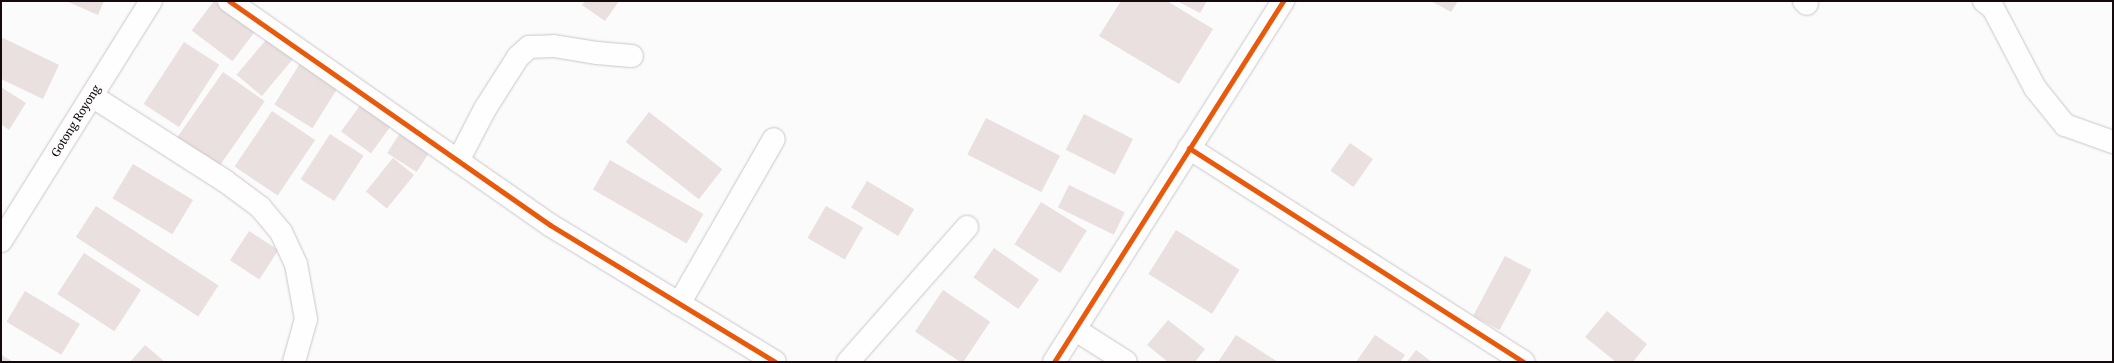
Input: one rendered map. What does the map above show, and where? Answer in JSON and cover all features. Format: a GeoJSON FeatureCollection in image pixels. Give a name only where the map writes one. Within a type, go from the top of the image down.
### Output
{"type":"FeatureCollection","features":[{"type":"Feature","properties":{"kind":"street","name":"Gotong Royong"},"geometry":{"type":"LineString","coordinates":[[1,242],[151,1]]}},
{"type":"Feature","properties":{"kind":"street"},"geometry":{"type":"LineString","coordinates":[[229,1],[550,225],[775,362]]}},
{"type":"Feature","properties":{"kind":"street"},"geometry":{"type":"LineString","coordinates":[[1054,362],[1076,330],[1189,148],[1283,1]]}},
{"type":"Feature","properties":{"kind":"street"},"geometry":{"type":"LineString","coordinates":[[1984,1],[1992,8],[2035,88],[2066,125],[2113,142]]}},
{"type":"Feature","properties":{"kind":"street"},"geometry":{"type":"LineString","coordinates":[[458,161],[485,109],[518,56],[529,47],[554,46],[632,56]]}},
{"type":"Feature","properties":{"kind":"street"},"geometry":{"type":"LineString","coordinates":[[92,96],[224,181],[260,207],[281,232],[296,264],[306,318],[294,362]]}},
{"type":"Feature","properties":{"kind":"street"},"geometry":{"type":"LineString","coordinates":[[679,304],[774,139]]}},
{"type":"Feature","properties":{"kind":"street"},"geometry":{"type":"LineString","coordinates":[[1189,148],[1523,362]]}},
{"type":"Feature","properties":{"kind":"street"},"geometry":{"type":"LineString","coordinates":[[848,362],[967,227]]}},
{"type":"Feature","properties":{"kind":"street"},"geometry":{"type":"LineString","coordinates":[[1076,330],[1126,362]]}},
{"type":"Feature","properties":{"kind":"building"},"geometry":{"type":"Polygon","coordinates":[[[66,1],[104,1],[98,15],[66,1]]]}},
{"type":"Feature","properties":{"kind":"building"},"geometry":{"type":"Polygon","coordinates":[[[214,1],[255,32],[232,61],[192,31],[214,1]]]}},
{"type":"Feature","properties":{"kind":"building"},"geometry":{"type":"Polygon","coordinates":[[[585,1],[619,1],[605,21],[582,5],[585,1]]]}},
{"type":"Feature","properties":{"kind":"building"},"geometry":{"type":"Polygon","coordinates":[[[1121,1],[1167,1],[1213,29],[1179,84],[1099,36],[1121,1]]]}},
{"type":"Feature","properties":{"kind":"building"},"geometry":{"type":"Polygon","coordinates":[[[1177,1],[1207,1],[1200,13],[1177,1]]]}},
{"type":"Feature","properties":{"kind":"building"},"geometry":{"type":"Polygon","coordinates":[[[1431,1],[1458,1],[1451,12],[1431,1]]]}},
{"type":"Feature","properties":{"kind":"building"},"geometry":{"type":"Polygon","coordinates":[[[270,35],[295,56],[262,96],[237,75],[270,35]]]}},
{"type":"Feature","properties":{"kind":"building"},"geometry":{"type":"Polygon","coordinates":[[[1,37],[59,65],[43,99],[1,79],[1,37]]]}},
{"type":"Feature","properties":{"kind":"building"},"geometry":{"type":"Polygon","coordinates":[[[184,42],[219,65],[179,127],[144,104],[184,42]]]}},
{"type":"Feature","properties":{"kind":"building"},"geometry":{"type":"Polygon","coordinates":[[[304,57],[342,81],[312,128],[274,104],[304,57]]]}},
{"type":"Feature","properties":{"kind":"building"},"geometry":{"type":"Polygon","coordinates":[[[223,72],[265,101],[219,167],[177,138],[223,72]]]}},
{"type":"Feature","properties":{"kind":"building"},"geometry":{"type":"Polygon","coordinates":[[[1,87],[26,103],[9,130],[1,124],[1,87]]]}},
{"type":"Feature","properties":{"kind":"building"},"geometry":{"type":"Polygon","coordinates":[[[364,100],[394,122],[371,153],[341,132],[364,100]]]}},
{"type":"Feature","properties":{"kind":"building"},"geometry":{"type":"Polygon","coordinates":[[[272,111],[315,140],[278,196],[235,167],[272,111]]]}},
{"type":"Feature","properties":{"kind":"building"},"geometry":{"type":"Polygon","coordinates":[[[649,112],[722,169],[699,199],[626,142],[649,112]]]}},
{"type":"Feature","properties":{"kind":"building"},"geometry":{"type":"Polygon","coordinates":[[[1084,114],[1133,139],[1115,175],[1066,150],[1084,114]]]}},
{"type":"Feature","properties":{"kind":"building"},"geometry":{"type":"Polygon","coordinates":[[[986,118],[1060,156],[1041,192],[967,155],[986,118]]]}},
{"type":"Feature","properties":{"kind":"building"},"geometry":{"type":"Polygon","coordinates":[[[404,127],[433,146],[416,172],[387,153],[404,127]]]}},
{"type":"Feature","properties":{"kind":"building"},"geometry":{"type":"Polygon","coordinates":[[[330,134],[364,156],[334,201],[301,179],[330,134]]]}},
{"type":"Feature","properties":{"kind":"building"},"geometry":{"type":"Polygon","coordinates":[[[1350,143],[1373,159],[1353,187],[1330,171],[1350,143]]]}},
{"type":"Feature","properties":{"kind":"building"},"geometry":{"type":"Polygon","coordinates":[[[393,158],[414,175],[387,208],[366,191],[393,158]]]}},
{"type":"Feature","properties":{"kind":"building"},"geometry":{"type":"Polygon","coordinates":[[[610,160],[704,214],[687,243],[593,189],[610,160]]]}},
{"type":"Feature","properties":{"kind":"building"},"geometry":{"type":"Polygon","coordinates":[[[133,164],[193,200],[172,234],[112,198],[133,164]]]}},
{"type":"Feature","properties":{"kind":"building"},"geometry":{"type":"Polygon","coordinates":[[[867,181],[914,209],[898,236],[851,208],[867,181]]]}},
{"type":"Feature","properties":{"kind":"building"},"geometry":{"type":"Polygon","coordinates":[[[1069,185],[1125,212],[1114,235],[1058,207],[1069,185]]]}},
{"type":"Feature","properties":{"kind":"building"},"geometry":{"type":"Polygon","coordinates":[[[1041,202],[1087,231],[1060,273],[1015,244],[1041,202]]]}},
{"type":"Feature","properties":{"kind":"building"},"geometry":{"type":"Polygon","coordinates":[[[96,206],[218,286],[198,317],[76,237],[96,206]]]}},
{"type":"Feature","properties":{"kind":"building"},"geometry":{"type":"Polygon","coordinates":[[[826,206],[863,228],[845,260],[808,238],[826,206]]]}},
{"type":"Feature","properties":{"kind":"building"},"geometry":{"type":"Polygon","coordinates":[[[1176,230],[1240,270],[1212,314],[1148,274],[1176,230]]]}},
{"type":"Feature","properties":{"kind":"building"},"geometry":{"type":"Polygon","coordinates":[[[249,231],[278,250],[259,279],[230,260],[249,231]]]}},
{"type":"Feature","properties":{"kind":"building"},"geometry":{"type":"Polygon","coordinates":[[[994,248],[1039,280],[1018,309],[973,277],[994,248]]]}},
{"type":"Feature","properties":{"kind":"building"},"geometry":{"type":"Polygon","coordinates":[[[84,253],[141,290],[114,331],[57,294],[84,253]]]}},
{"type":"Feature","properties":{"kind":"building"},"geometry":{"type":"Polygon","coordinates":[[[1505,256],[1531,270],[1500,330],[1473,316],[1505,256]]]}},
{"type":"Feature","properties":{"kind":"building"},"geometry":{"type":"Polygon","coordinates":[[[943,290],[990,322],[963,362],[960,362],[915,331],[943,290]]]}},
{"type":"Feature","properties":{"kind":"building"},"geometry":{"type":"Polygon","coordinates":[[[25,291],[80,324],[61,355],[6,322],[25,291]]]}},
{"type":"Feature","properties":{"kind":"building"},"geometry":{"type":"Polygon","coordinates":[[[1607,311],[1647,344],[1633,362],[1616,362],[1585,337],[1607,311]]]}},
{"type":"Feature","properties":{"kind":"building"},"geometry":{"type":"Polygon","coordinates":[[[1168,320],[1205,349],[1195,362],[1168,362],[1147,345],[1168,320]]]}},
{"type":"Feature","properties":{"kind":"building"},"geometry":{"type":"Polygon","coordinates":[[[1236,335],[1278,362],[1218,362],[1236,335]]]}},
{"type":"Feature","properties":{"kind":"building"},"geometry":{"type":"Polygon","coordinates":[[[1375,335],[1405,355],[1400,362],[1356,362],[1375,335]]]}},
{"type":"Feature","properties":{"kind":"building"},"geometry":{"type":"Polygon","coordinates":[[[145,345],[165,362],[130,362],[145,345]]]}},
{"type":"Feature","properties":{"kind":"building"},"geometry":{"type":"Polygon","coordinates":[[[1416,350],[1432,362],[1407,362],[1416,350]]]}},
{"type":"Feature","properties":{"kind":"building"},"geometry":{"type":"Polygon","coordinates":[[[1,355],[14,362],[1,362],[1,355]]]}},
{"type":"Feature","properties":{"kind":"cycle path"},"geometry":{"type":"LineString","coordinates":[[229,1],[550,225],[775,362]]}},
{"type":"Feature","properties":{"kind":"cycle path"},"geometry":{"type":"LineString","coordinates":[[1054,362],[1283,1]]}},
{"type":"Feature","properties":{"kind":"cycle path"},"geometry":{"type":"LineString","coordinates":[[1189,148],[1523,362]]}}]}
